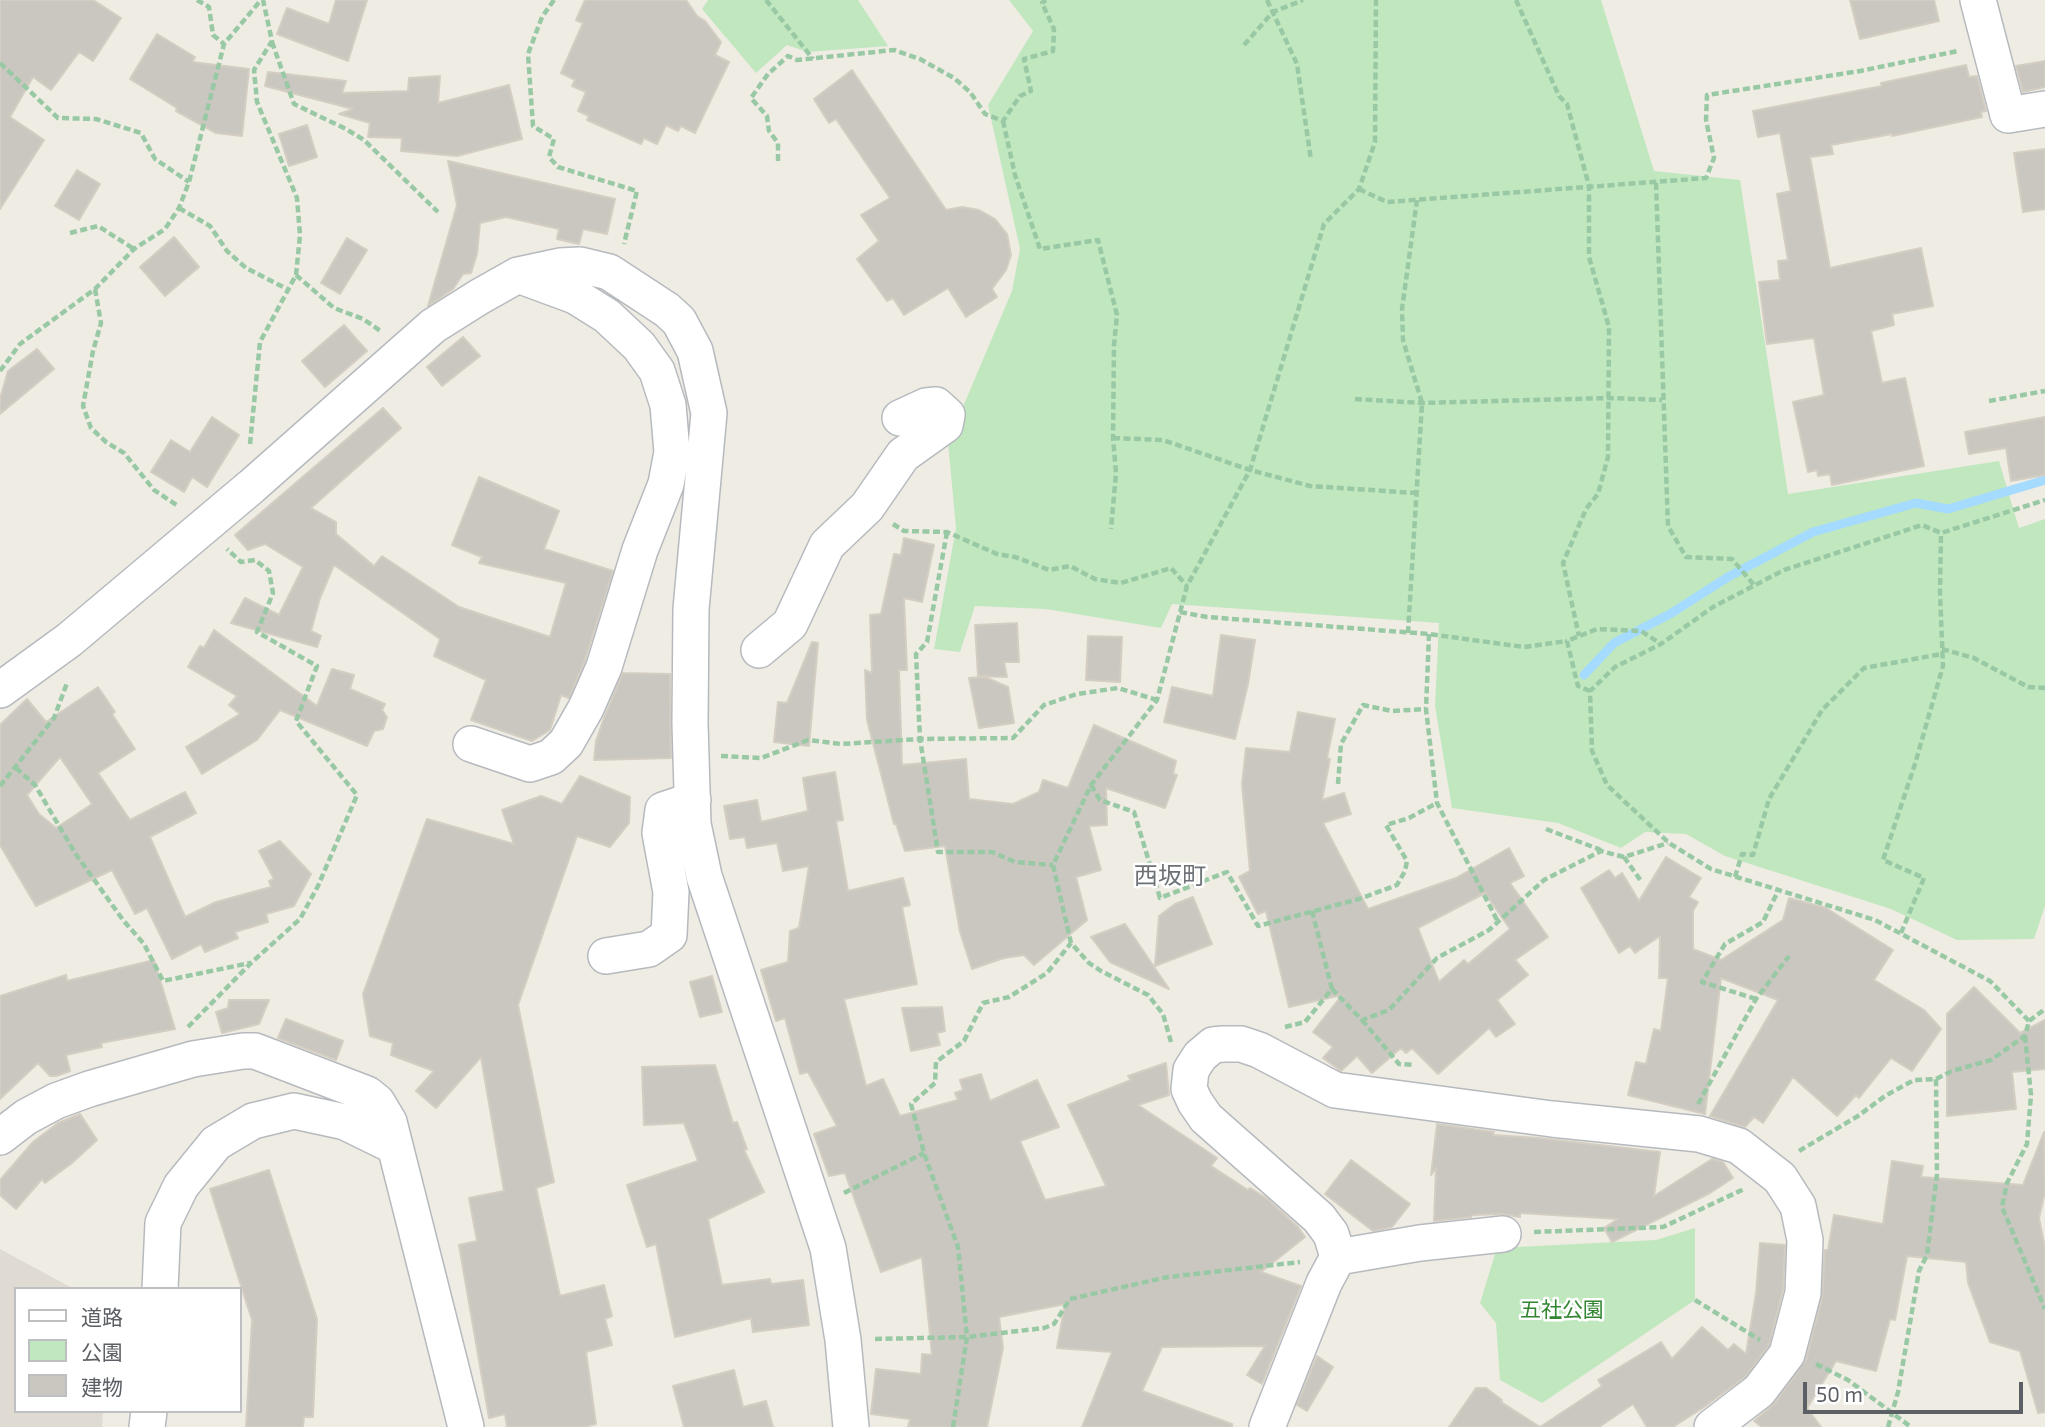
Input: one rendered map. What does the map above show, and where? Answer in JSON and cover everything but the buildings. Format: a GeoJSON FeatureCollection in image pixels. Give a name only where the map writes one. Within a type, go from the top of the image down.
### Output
{"type":"FeatureCollection","features":[{"type":"Feature","properties":{"kind":"street"},"geometry":{"type":"LineString","coordinates":[[1978,0],[2008,115],[2045,109]]}},
{"type":"Feature","properties":{"kind":"street"},"geometry":{"type":"LineString","coordinates":[[0,690],[69,640],[252,486],[433,326],[518,275],[560,266],[580,265],[609,272],[667,310],[679,321],[695,351],[709,413],[691,609],[693,824],[704,876],[828,1248],[843,1340],[851,1427]]}},
{"type":"Feature","properties":{"kind":"street"},"geometry":{"type":"LineString","coordinates":[[471,744],[530,764],[551,757],[566,743],[586,708],[604,667],[640,551],[666,484],[673,452],[668,405],[657,371],[639,346],[607,316],[575,296],[518,275]]}},
{"type":"Feature","properties":{"kind":"street"},"geometry":{"type":"LineString","coordinates":[[760,650],[790,624],[827,545],[867,507],[903,455],[945,425],[947,415],[936,405],[926,406],[901,418]]}},
{"type":"Feature","properties":{"kind":"street"},"geometry":{"type":"LineString","coordinates":[[606,956],[649,949],[669,935],[671,892],[660,833],[663,810],[693,800]]}},
{"type":"Feature","properties":{"kind":"street"},"geometry":{"type":"LineString","coordinates":[[1267,1427],[1324,1283],[1338,1257],[1331,1234],[1319,1218],[1206,1118],[1195,1102],[1189,1089],[1191,1070],[1200,1056],[1213,1045],[1241,1044],[1259,1049],[1335,1090],[1552,1119],[1699,1134],[1739,1146],[1775,1174],[1798,1206],[1805,1240],[1803,1293],[1787,1354],[1759,1391],[1712,1427]]}},
{"type":"Feature","properties":{"kind":"street"},"geometry":{"type":"LineString","coordinates":[[0,1137],[26,1117],[89,1088],[193,1059],[243,1051],[255,1051],[367,1094],[388,1122],[466,1427]]}},
{"type":"Feature","properties":{"kind":"street"},"geometry":{"type":"LineString","coordinates":[[160,1287],[163,1223],[181,1186],[216,1143],[253,1121],[294,1111],[345,1122],[394,1146]]}},
{"type":"Feature","properties":{"kind":"street"},"geometry":{"type":"LineString","coordinates":[[1338,1257],[1420,1243],[1503,1234]]}},
{"type":"Feature","properties":{"kind":"path"},"geometry":{"type":"LineString","coordinates":[[197,0],[209,7],[213,36],[224,44]]}},
{"type":"Feature","properties":{"kind":"path"},"geometry":{"type":"LineString","coordinates":[[0,371],[20,344],[95,289],[134,249],[165,229],[180,208],[224,44],[262,0]]}},
{"type":"Feature","properties":{"kind":"path"},"geometry":{"type":"LineString","coordinates":[[262,0],[272,41],[294,104],[346,128],[364,140],[438,212]]}},
{"type":"Feature","properties":{"kind":"path"},"geometry":{"type":"LineString","coordinates":[[554,0],[542,17],[528,54],[533,126],[554,139],[549,157],[558,167],[636,191],[622,253],[609,272]]}},
{"type":"Feature","properties":{"kind":"path"},"geometry":{"type":"LineString","coordinates":[[766,0],[813,60]]}},
{"type":"Feature","properties":{"kind":"path"},"geometry":{"type":"LineString","coordinates":[[1046,0],[1042,3],[1054,29],[1053,51],[1024,59],[1031,91],[1020,96],[1003,121],[1015,175],[1040,250],[1098,240],[1117,315],[1114,345],[1116,473],[1111,529]]}},
{"type":"Feature","properties":{"kind":"path"},"geometry":{"type":"LineString","coordinates":[[1267,0],[1297,64],[1311,160]]}},
{"type":"Feature","properties":{"kind":"path"},"geometry":{"type":"LineString","coordinates":[[1244,45],[1273,12],[1303,0]]}},
{"type":"Feature","properties":{"kind":"path"},"geometry":{"type":"LineString","coordinates":[[1171,1053],[1171,1041],[1163,1014],[1148,995],[1089,963],[1072,943],[1053,864],[1091,785],[1157,699],[1187,586],[1250,470],[1324,224],[1359,188],[1376,142],[1376,0]]}},
{"type":"Feature","properties":{"kind":"path"},"geometry":{"type":"LineString","coordinates":[[1516,0],[1559,96],[1567,104],[1589,186],[1589,257],[1609,327],[1608,457],[1598,494],[1586,509],[1563,564],[1579,636]]}},
{"type":"Feature","properties":{"kind":"path"},"geometry":{"type":"LineString","coordinates":[[252,486],[249,463],[260,342],[296,275],[300,235],[297,198],[257,102],[254,71],[272,41]]}},
{"type":"Feature","properties":{"kind":"path"},"geometry":{"type":"LineString","coordinates":[[1359,188],[1387,202],[1706,178],[1714,158],[1706,120],[1707,95],[1860,71],[1990,44]]}},
{"type":"Feature","properties":{"kind":"path"},"geometry":{"type":"LineString","coordinates":[[778,162],[778,143],[769,131],[767,116],[751,98],[768,74],[788,56],[797,60],[813,60],[894,50],[920,59],[954,78],[970,92],[985,114],[1003,121]]}},
{"type":"Feature","properties":{"kind":"path"},"geometry":{"type":"LineString","coordinates":[[0,63],[58,118],[96,119],[141,133],[155,159],[189,182]]}},
{"type":"Feature","properties":{"kind":"path"},"geometry":{"type":"LineString","coordinates":[[1656,183],[1668,526],[1686,557],[1732,559],[1754,585]]}},
{"type":"Feature","properties":{"kind":"path"},"geometry":{"type":"LineString","coordinates":[[1408,633],[1422,403],[1403,340],[1402,309],[1418,200]]}},
{"type":"Feature","properties":{"kind":"path"},"geometry":{"type":"LineString","coordinates":[[180,208],[210,226],[227,251],[246,268],[289,290]]}},
{"type":"Feature","properties":{"kind":"path"},"geometry":{"type":"LineString","coordinates":[[70,233],[98,226],[134,249]]}},
{"type":"Feature","properties":{"kind":"path"},"geometry":{"type":"LineString","coordinates":[[296,275],[334,308],[363,319],[388,335]]}},
{"type":"Feature","properties":{"kind":"path"},"geometry":{"type":"LineString","coordinates":[[95,289],[101,323],[83,406],[91,428],[106,442],[124,453],[154,490],[186,512],[206,498],[213,517],[241,562],[255,560],[269,571],[273,593],[257,632],[317,666],[296,721],[357,795],[318,886],[300,919],[251,963],[181,1034]]}},
{"type":"Feature","properties":{"kind":"path"},"geometry":{"type":"LineString","coordinates":[[1989,401],[2045,391]]}},
{"type":"Feature","properties":{"kind":"path"},"geometry":{"type":"LineString","coordinates":[[1355,399],[1422,403],[1609,398],[1662,400]]}},
{"type":"Feature","properties":{"kind":"path"},"geometry":{"type":"LineString","coordinates":[[1114,438],[1163,440],[1250,470],[1310,486],[1416,493]]}},
{"type":"Feature","properties":{"kind":"path"},"geometry":{"type":"LineString","coordinates":[[2029,1021],[1990,981],[1875,919],[1711,869],[1669,843],[1607,785],[1592,751],[1590,691],[1615,667],[1661,645],[1713,607],[1784,570],[1922,525],[1941,533],[2045,500]]}},
{"type":"Feature","properties":{"kind":"path"},"geometry":{"type":"LineString","coordinates":[[867,507],[904,531],[947,532],[997,554],[1015,557],[1049,570],[1070,566],[1095,579],[1121,583],[1171,568],[1187,586]]}},
{"type":"Feature","properties":{"kind":"path"},"geometry":{"type":"LineString","coordinates":[[947,532],[927,642],[916,653],[920,738],[938,852],[992,852],[1015,862],[1053,864]]}},
{"type":"Feature","properties":{"kind":"path"},"geometry":{"type":"LineString","coordinates":[[1901,933],[1924,878],[1882,860],[1943,666],[1941,533]]}},
{"type":"Feature","properties":{"kind":"path"},"geometry":{"type":"LineString","coordinates":[[1180,612],[1207,617],[1429,635],[1524,647],[1567,642],[1597,629],[1641,631],[1661,645]]}},
{"type":"Feature","properties":{"kind":"path"},"geometry":{"type":"LineString","coordinates":[[1429,635],[1426,709],[1437,803],[1498,922]]}},
{"type":"Feature","properties":{"kind":"path"},"geometry":{"type":"LineString","coordinates":[[0,786],[54,718],[77,657],[69,640]]}},
{"type":"Feature","properties":{"kind":"path"},"geometry":{"type":"LineString","coordinates":[[1567,642],[1578,686],[1590,691]]}},
{"type":"Feature","properties":{"kind":"path"},"geometry":{"type":"LineString","coordinates":[[1735,877],[1742,854],[1753,855],[1769,799],[1822,710],[1864,668],[1942,651],[1974,658],[2028,687],[2045,688]]}},
{"type":"Feature","properties":{"kind":"path"},"geometry":{"type":"LineString","coordinates":[[690,723],[710,731],[718,756],[761,758],[808,740],[841,744],[920,738],[1013,738],[1044,705],[1077,694],[1118,688],[1157,699]]}},
{"type":"Feature","properties":{"kind":"path"},"geometry":{"type":"LineString","coordinates":[[1338,784],[1341,744],[1363,705],[1392,711],[1426,709]]}},
{"type":"Feature","properties":{"kind":"path"},"geometry":{"type":"LineString","coordinates":[[16,768],[34,785],[75,853],[123,920],[144,944],[163,981],[251,963]]}},
{"type":"Feature","properties":{"kind":"path"},"geometry":{"type":"LineString","coordinates":[[1091,785],[1100,800],[1134,812],[1160,898],[1227,872],[1258,926],[1359,899],[1397,884],[1405,871],[1407,861],[1386,825],[1409,818],[1437,803]]}},
{"type":"Feature","properties":{"kind":"path"},"geometry":{"type":"LineString","coordinates":[[1546,829],[1601,851],[1625,857],[1669,843]]}},
{"type":"Feature","properties":{"kind":"path"},"geometry":{"type":"LineString","coordinates":[[1362,1020],[1388,1010],[1437,958],[1489,930],[1544,880],[1601,851]]}},
{"type":"Feature","properties":{"kind":"path"},"geometry":{"type":"LineString","coordinates":[[1625,857],[1642,881]]}},
{"type":"Feature","properties":{"kind":"path"},"geometry":{"type":"LineString","coordinates":[[1756,999],[1702,982],[1725,944],[1763,922],[1778,891]]}},
{"type":"Feature","properties":{"kind":"path"},"geometry":{"type":"LineString","coordinates":[[1312,911],[1332,989],[1399,1064],[1414,1065]]}},
{"type":"Feature","properties":{"kind":"path"},"geometry":{"type":"LineString","coordinates":[[953,1427],[967,1337],[958,1247],[924,1153],[911,1104],[935,1083],[936,1062],[964,1041],[983,1003],[1009,997],[1047,973],[1072,943]]}},
{"type":"Feature","properties":{"kind":"path"},"geometry":{"type":"LineString","coordinates":[[1698,1106],[1756,999],[1789,956]]}},
{"type":"Feature","properties":{"kind":"path"},"geometry":{"type":"LineString","coordinates":[[1288,1039],[1281,1028],[1306,1023],[1332,989]]}},
{"type":"Feature","properties":{"kind":"path"},"geometry":{"type":"LineString","coordinates":[[2045,1009],[2029,1021],[2025,1035],[2031,1095],[2027,1144],[2007,1183],[2002,1207],[2045,1309]]}},
{"type":"Feature","properties":{"kind":"path"},"geometry":{"type":"LineString","coordinates":[[1503,1234],[1663,1227],[1775,1174],[1798,1152],[1914,1080],[1936,1079],[1952,1071],[1991,1060],[2025,1035]]}},
{"type":"Feature","properties":{"kind":"path"},"geometry":{"type":"LineString","coordinates":[[1888,1427],[1919,1271],[1927,1255],[1929,1242],[1937,1174],[1936,1079]]}},
{"type":"Feature","properties":{"kind":"path"},"geometry":{"type":"LineString","coordinates":[[837,1196],[924,1153]]}},
{"type":"Feature","properties":{"kind":"path"},"geometry":{"type":"LineString","coordinates":[[843,1340],[967,1337],[1044,1328],[1054,1324],[1070,1299],[1168,1277],[1338,1257]]}},
{"type":"Feature","properties":{"kind":"path"},"geometry":{"type":"LineString","coordinates":[[1893,1412],[1911,1427]]}},
{"type":"Feature","properties":{"kind":"shaded area"},"geometry":{"type":"Polygon","coordinates":[[[0,1249],[70,1287],[14,1287],[14,1413],[103,1413],[102,1427],[0,1427],[0,1249]]]}},
{"type":"Feature","properties":{"kind":"green space"},"geometry":{"type":"Polygon","coordinates":[[[708,0],[858,0],[888,46],[807,52],[787,45],[756,73],[702,9],[708,0]]]}},
{"type":"Feature","properties":{"kind":"green space"},"geometry":{"type":"Polygon","coordinates":[[[1009,0],[1601,0],[1654,171],[1740,180],[1788,494],[1999,461],[2019,528],[2045,519],[2045,906],[2034,939],[1957,940],[1891,909],[1725,856],[1686,834],[1645,832],[1621,848],[1558,823],[1452,808],[1435,706],[1439,623],[1172,604],[1161,628],[1046,609],[975,606],[960,652],[934,649],[956,528],[948,442],[1012,291],[1020,249],[988,105],[1033,31],[1009,0]]]}},
{"type":"Feature","properties":{"kind":"green space","name":"五社公園"},"geometry":{"type":"Polygon","coordinates":[[[1695,1228],[1695,1300],[1542,1403],[1500,1380],[1496,1323],[1480,1303],[1497,1248],[1656,1240],[1695,1228]]]}},
{"type":"Feature","properties":{"kind":"waterway"},"geometry":{"type":"LineString","coordinates":[[1584,675],[1614,643],[1670,614],[1728,577],[1813,532],[1916,503],[1948,509],[2045,480]]}},
{"type":"Feature","properties":{"kind":"district","name":"西坂町"},"geometry":{"type":"Point","coordinates":[1170,876]}}]}
